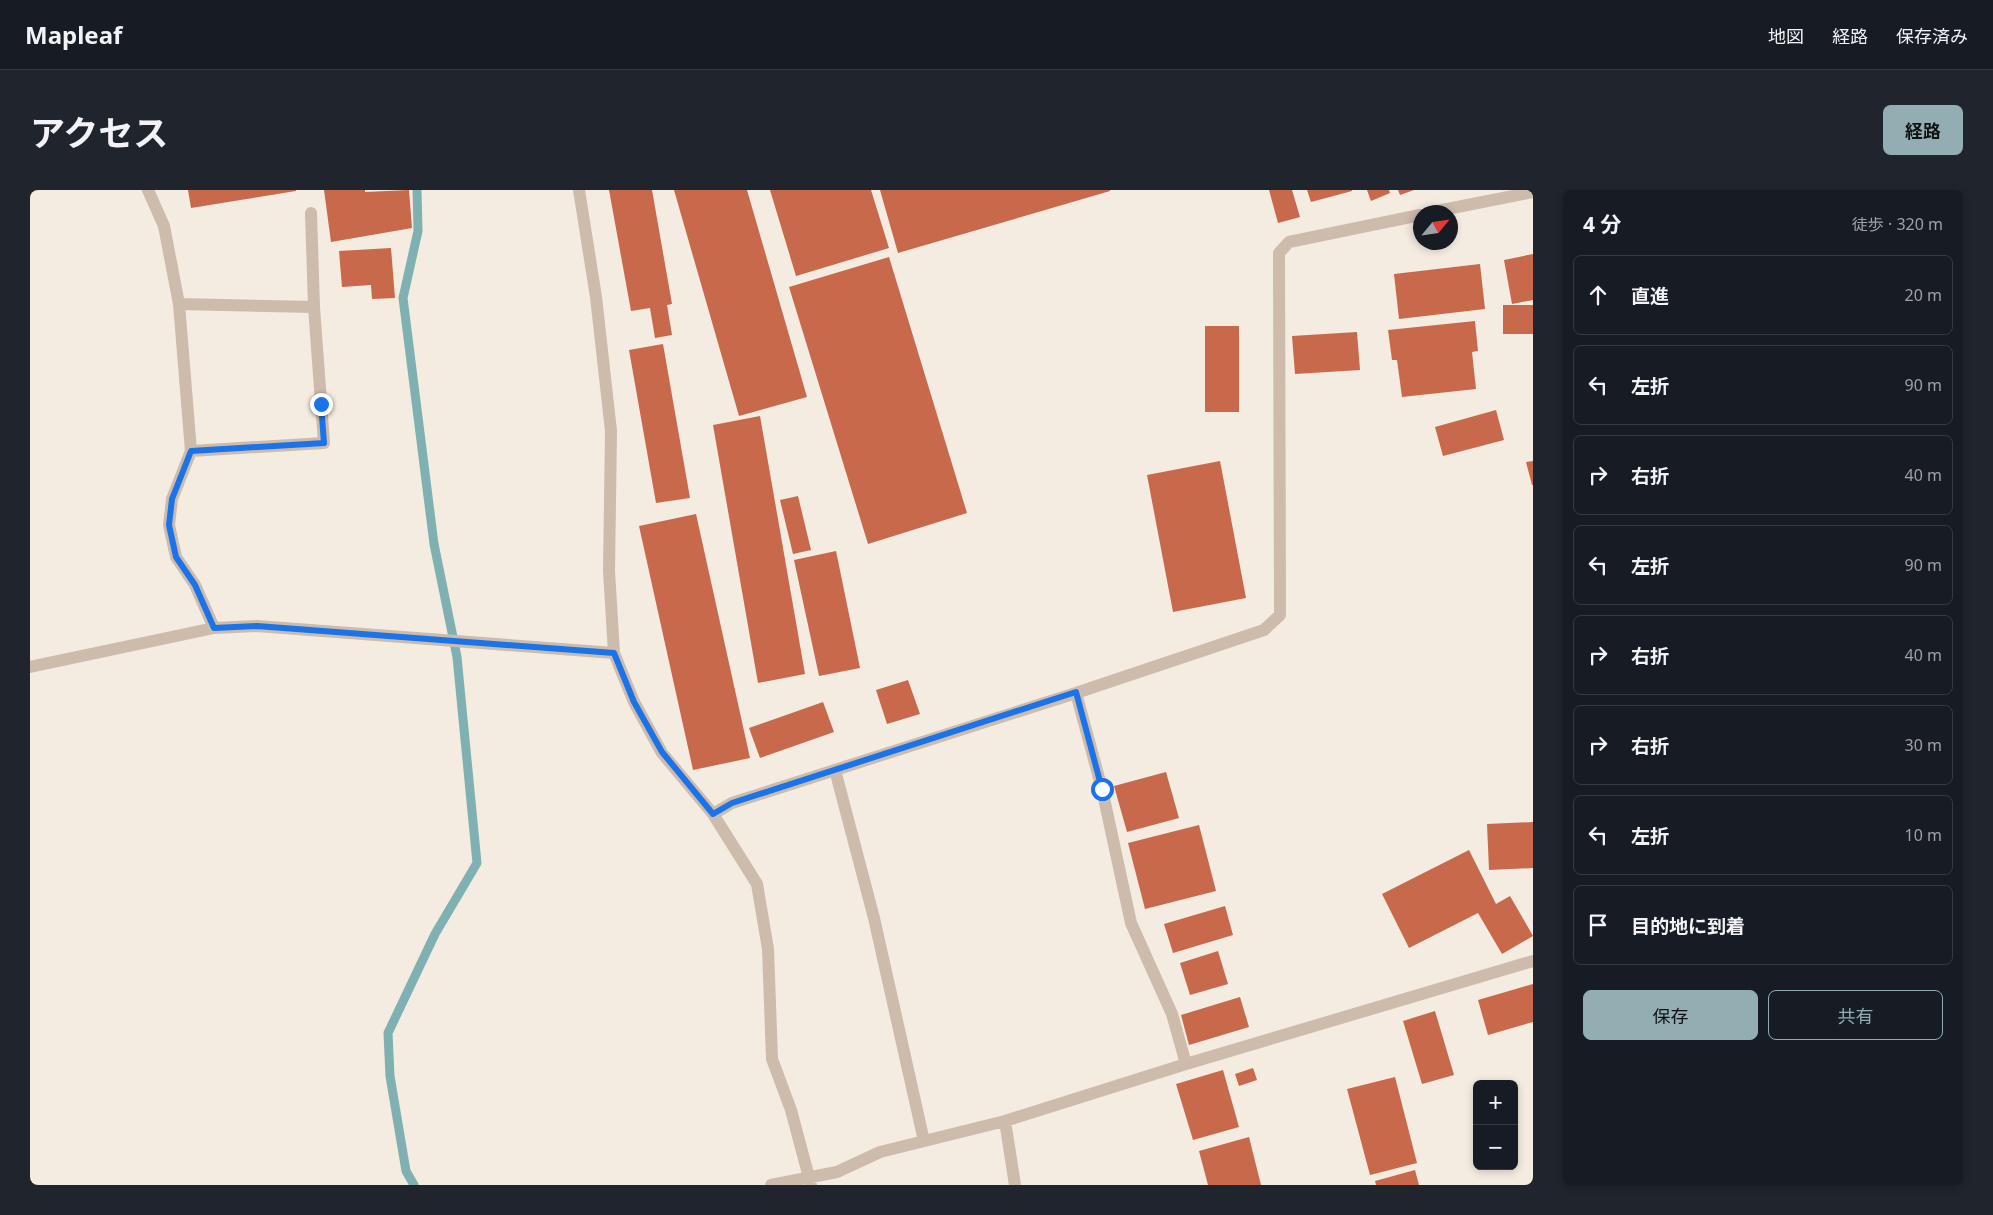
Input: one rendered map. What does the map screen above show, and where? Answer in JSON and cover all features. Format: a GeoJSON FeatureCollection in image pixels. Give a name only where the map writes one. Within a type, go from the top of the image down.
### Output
{"type":"FeatureCollection","features":[{"type":"Feature","properties":{"kind":"street"},"geometry":{"type":"LineString","coordinates":[[148,190],[164,226],[179,304],[191,451],[172,499],[169,525],[176,557],[195,585],[214,628]]}},
{"type":"Feature","properties":{"kind":"street"},"geometry":{"type":"LineString","coordinates":[[579,190],[596,297],[611,431],[609,571],[614,653],[634,702],[662,752],[713,814],[757,884],[768,949],[772,1059],[791,1110],[810,1181]]}},
{"type":"Feature","properties":{"kind":"street"},"geometry":{"type":"LineString","coordinates":[[1458,207],[1533,192]]}},
{"type":"Feature","properties":{"kind":"street"},"geometry":{"type":"LineString","coordinates":[[191,451],[324,443],[314,306],[311,213]]}},
{"type":"Feature","properties":{"kind":"street"},"geometry":{"type":"LineString","coordinates":[[713,814],[732,803],[1264,630],[1280,615],[1279,253],[1289,242],[1413,216]]}},
{"type":"Feature","properties":{"kind":"street"},"geometry":{"type":"LineString","coordinates":[[179,304],[314,306]]}},
{"type":"Feature","properties":{"kind":"street"},"geometry":{"type":"LineString","coordinates":[[30,667],[214,628],[257,626],[614,653]]}},
{"type":"Feature","properties":{"kind":"street"},"geometry":{"type":"LineString","coordinates":[[1076,692],[1102,789],[1131,923],[1172,1014],[1186,1064]]}},
{"type":"Feature","properties":{"kind":"street"},"geometry":{"type":"LineString","coordinates":[[835,770],[874,918],[924,1141]]}},
{"type":"Feature","properties":{"kind":"street"},"geometry":{"type":"LineString","coordinates":[[771,1185],[810,1181],[837,1172],[880,1152],[1005,1121],[1186,1064],[1533,961]]}},
{"type":"Feature","properties":{"kind":"street"},"geometry":{"type":"LineString","coordinates":[[1005,1121],[1016,1185]]}},
{"type":"Feature","properties":{"kind":"building"},"geometry":{"type":"Polygon","coordinates":[[[188,190],[296,190],[296,191],[191,208],[188,190]]]}},
{"type":"Feature","properties":{"kind":"building"},"geometry":{"type":"Polygon","coordinates":[[[324,190],[365,190],[365,192],[409,190],[412,228],[331,242],[324,190]]]}},
{"type":"Feature","properties":{"kind":"building"},"geometry":{"type":"Polygon","coordinates":[[[609,190],[652,190],[672,304],[667,305],[672,335],[655,338],[650,308],[631,311],[609,190]]]}},
{"type":"Feature","properties":{"kind":"building"},"geometry":{"type":"Polygon","coordinates":[[[674,190],[747,190],[807,397],[739,416],[674,190]]]}},
{"type":"Feature","properties":{"kind":"building"},"geometry":{"type":"Polygon","coordinates":[[[770,190],[871,190],[889,248],[796,276],[770,190]]]}},
{"type":"Feature","properties":{"kind":"building"},"geometry":{"type":"Polygon","coordinates":[[[880,190],[1110,190],[1110,191],[898,253],[880,190]]]}},
{"type":"Feature","properties":{"kind":"building"},"geometry":{"type":"Polygon","coordinates":[[[1269,190],[1292,190],[1300,217],[1278,223],[1269,190]]]}},
{"type":"Feature","properties":{"kind":"building"},"geometry":{"type":"Polygon","coordinates":[[[1307,190],[1352,190],[1352,191],[1311,202],[1307,190]]]}},
{"type":"Feature","properties":{"kind":"building"},"geometry":{"type":"Polygon","coordinates":[[[1367,190],[1389,190],[1390,193],[1371,201],[1367,190]]]}},
{"type":"Feature","properties":{"kind":"building"},"geometry":{"type":"Polygon","coordinates":[[[1398,190],[1414,190],[1400,195],[1398,190]]]}},
{"type":"Feature","properties":{"kind":"building"},"geometry":{"type":"Polygon","coordinates":[[[391,248],[395,298],[372,299],[371,285],[342,287],[339,251],[391,248]]]}},
{"type":"Feature","properties":{"kind":"building"},"geometry":{"type":"Polygon","coordinates":[[[1533,254],[1533,300],[1512,304],[1504,260],[1533,254]]]}},
{"type":"Feature","properties":{"kind":"building"},"geometry":{"type":"Polygon","coordinates":[[[889,257],[967,513],[868,544],[789,287],[889,257]]]}},
{"type":"Feature","properties":{"kind":"building"},"geometry":{"type":"Polygon","coordinates":[[[1480,264],[1485,309],[1399,319],[1394,274],[1480,264]]]}},
{"type":"Feature","properties":{"kind":"building"},"geometry":{"type":"Polygon","coordinates":[[[1503,305],[1533,305],[1533,334],[1503,334],[1503,305]]]}},
{"type":"Feature","properties":{"kind":"building"},"geometry":{"type":"Polygon","coordinates":[[[1475,321],[1478,351],[1472,352],[1476,389],[1402,397],[1397,360],[1392,360],[1388,330],[1475,321]]]}},
{"type":"Feature","properties":{"kind":"building"},"geometry":{"type":"Polygon","coordinates":[[[1205,326],[1239,326],[1239,412],[1205,412],[1205,326]]]}},
{"type":"Feature","properties":{"kind":"building"},"geometry":{"type":"Polygon","coordinates":[[[1357,332],[1360,370],[1295,374],[1292,336],[1357,332]]]}},
{"type":"Feature","properties":{"kind":"building"},"geometry":{"type":"Polygon","coordinates":[[[663,344],[690,498],[656,503],[629,350],[663,344]]]}},
{"type":"Feature","properties":{"kind":"building"},"geometry":{"type":"Polygon","coordinates":[[[1496,410],[1504,440],[1443,456],[1435,427],[1496,410]]]}},
{"type":"Feature","properties":{"kind":"building"},"geometry":{"type":"Polygon","coordinates":[[[760,416],[805,674],[758,683],[713,425],[760,416]]]}},
{"type":"Feature","properties":{"kind":"building"},"geometry":{"type":"Polygon","coordinates":[[[1220,461],[1246,598],[1173,612],[1147,475],[1220,461]]]}},
{"type":"Feature","properties":{"kind":"building"},"geometry":{"type":"Polygon","coordinates":[[[1533,461],[1533,485],[1532,485],[1526,462],[1533,461]]]}},
{"type":"Feature","properties":{"kind":"building"},"geometry":{"type":"Polygon","coordinates":[[[798,496],[811,550],[793,554],[780,500],[798,496]]]}},
{"type":"Feature","properties":{"kind":"building"},"geometry":{"type":"Polygon","coordinates":[[[696,514],[750,758],[693,770],[639,526],[696,514]]]}},
{"type":"Feature","properties":{"kind":"building"},"geometry":{"type":"Polygon","coordinates":[[[836,551],[860,668],[819,676],[794,560],[836,551]]]}},
{"type":"Feature","properties":{"kind":"building"},"geometry":{"type":"Polygon","coordinates":[[[908,680],[920,714],[887,724],[876,690],[908,680]]]}},
{"type":"Feature","properties":{"kind":"building"},"geometry":{"type":"Polygon","coordinates":[[[823,702],[834,732],[760,758],[749,728],[823,702]]]}},
{"type":"Feature","properties":{"kind":"building"},"geometry":{"type":"Polygon","coordinates":[[[1166,772],[1179,818],[1127,832],[1114,786],[1166,772]]]}},
{"type":"Feature","properties":{"kind":"building"},"geometry":{"type":"Polygon","coordinates":[[[1533,822],[1533,868],[1489,870],[1487,824],[1533,822]]]}},
{"type":"Feature","properties":{"kind":"building"},"geometry":{"type":"Polygon","coordinates":[[[1199,825],[1216,891],[1145,909],[1128,843],[1199,825]]]}},
{"type":"Feature","properties":{"kind":"building"},"geometry":{"type":"Polygon","coordinates":[[[1469,850],[1496,904],[1510,896],[1533,936],[1502,954],[1478,913],[1409,948],[1382,894],[1469,850]]]}},
{"type":"Feature","properties":{"kind":"building"},"geometry":{"type":"Polygon","coordinates":[[[1225,906],[1233,935],[1173,953],[1164,924],[1225,906]]]}},
{"type":"Feature","properties":{"kind":"building"},"geometry":{"type":"Polygon","coordinates":[[[1218,951],[1228,984],[1190,995],[1180,963],[1218,951]]]}},
{"type":"Feature","properties":{"kind":"building"},"geometry":{"type":"Polygon","coordinates":[[[1533,984],[1533,1022],[1488,1035],[1478,1000],[1533,984]]]}},
{"type":"Feature","properties":{"kind":"building"},"geometry":{"type":"Polygon","coordinates":[[[1240,997],[1249,1027],[1189,1045],[1181,1015],[1240,997]]]}},
{"type":"Feature","properties":{"kind":"building"},"geometry":{"type":"Polygon","coordinates":[[[1435,1011],[1454,1075],[1422,1084],[1403,1021],[1435,1011]]]}},
{"type":"Feature","properties":{"kind":"building"},"geometry":{"type":"Polygon","coordinates":[[[1253,1068],[1257,1080],[1239,1086],[1235,1074],[1253,1068]]]}},
{"type":"Feature","properties":{"kind":"building"},"geometry":{"type":"Polygon","coordinates":[[[1223,1070],[1239,1127],[1193,1140],[1176,1084],[1223,1070]]]}},
{"type":"Feature","properties":{"kind":"building"},"geometry":{"type":"Polygon","coordinates":[[[1395,1077],[1417,1163],[1370,1175],[1347,1089],[1395,1077]]]}},
{"type":"Feature","properties":{"kind":"building"},"geometry":{"type":"Polygon","coordinates":[[[1249,1137],[1261,1185],[1208,1185],[1199,1151],[1249,1137]]]}},
{"type":"Feature","properties":{"kind":"building"},"geometry":{"type":"Polygon","coordinates":[[[1415,1170],[1419,1185],[1376,1185],[1375,1181],[1415,1170]]]}},
{"type":"Feature","properties":{"kind":"waterway"},"geometry":{"type":"LineString","coordinates":[[414,1185],[406,1171],[390,1076],[388,1033],[435,934],[477,863],[457,657],[434,544],[403,298],[418,231],[417,190]]}},
{"type":"Feature","properties":{"kind":"route"},"geometry":{"type":"LineString","coordinates":[[321,404],[324,443],[191,451],[172,499],[169,525],[176,557],[195,585],[214,628],[257,626],[614,653],[634,702],[662,752],[713,814],[732,803],[983,724],[1076,692],[1102,789]]}}]}
